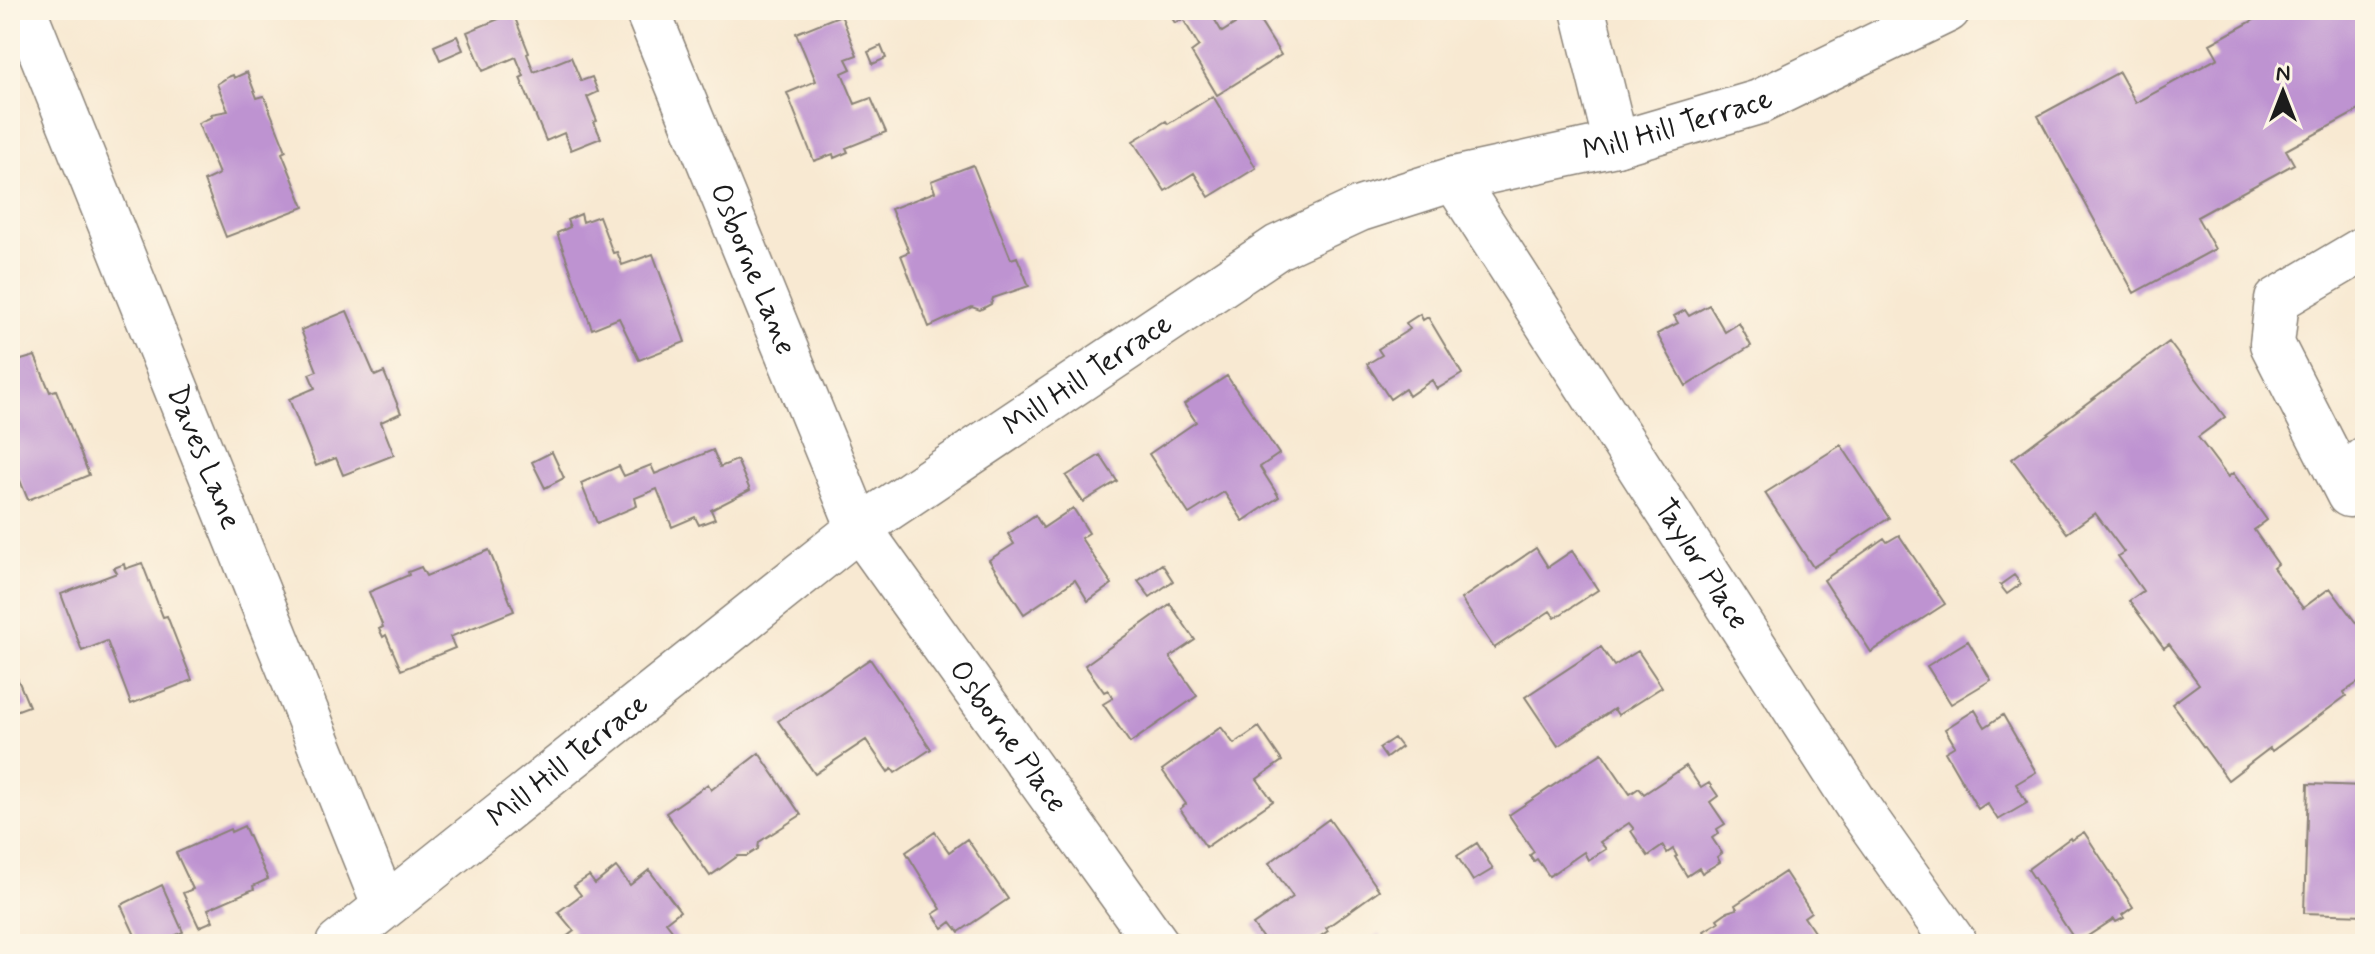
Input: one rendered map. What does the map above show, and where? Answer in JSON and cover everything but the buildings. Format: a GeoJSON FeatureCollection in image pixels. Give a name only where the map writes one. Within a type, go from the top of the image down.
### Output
{"type":"FeatureCollection","features":[{"type":"Feature","properties":{"kind":"street","name":"Daves Lane"},"geometry":{"type":"LineString","coordinates":[[24,10],[384,905]]}},
{"type":"Feature","properties":{"kind":"street","name":"Osborne Lane"},"geometry":{"type":"LineString","coordinates":[[647,10],[859,528]]}},
{"type":"Feature","properties":{"kind":"street"},"geometry":{"type":"LineString","coordinates":[[1583,10],[1616,144]]}},
{"type":"Feature","properties":{"kind":"street","name":"Mill Hill Terrace"},"geometry":{"type":"LineString","coordinates":[[338,944],[859,528],[1278,247],[1360,209],[1454,179],[1616,144],[1759,102],[1948,10]]}},
{"type":"Feature","properties":{"kind":"street","name":"Taylor Place"},"geometry":{"type":"LineString","coordinates":[[1454,179],[1856,804],[1955,944]]}},
{"type":"Feature","properties":{"kind":"street"},"geometry":{"type":"LineString","coordinates":[[2365,248],[2277,300],[2272,344],[2349,495],[2365,459]]}},
{"type":"Feature","properties":{"kind":"street","name":"Osborne Place"},"geometry":{"type":"LineString","coordinates":[[859,528],[1157,944]]}}]}
